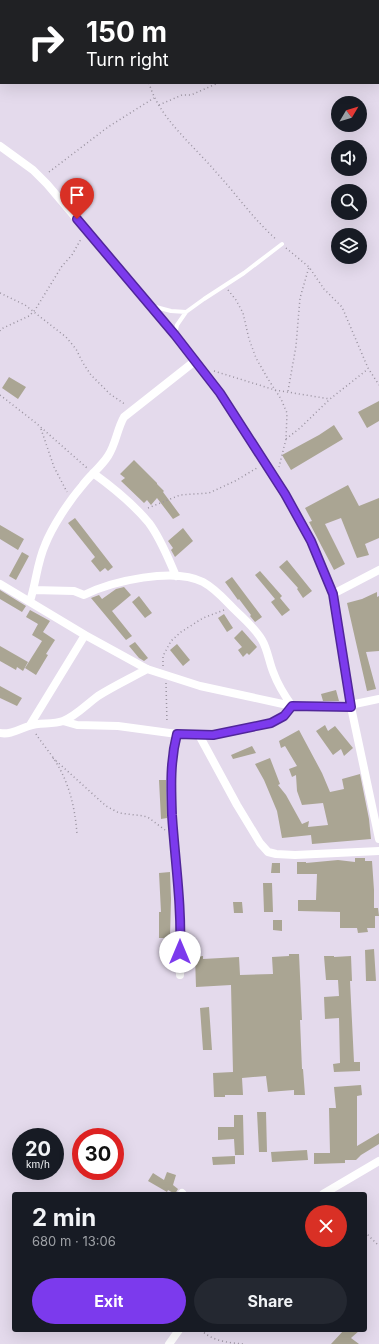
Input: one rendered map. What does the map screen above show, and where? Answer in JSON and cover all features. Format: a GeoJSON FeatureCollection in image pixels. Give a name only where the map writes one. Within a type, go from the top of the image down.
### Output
{"type":"FeatureCollection","features":[{"type":"Feature","properties":{"kind":"street"},"geometry":{"type":"LineString","coordinates":[[0,146],[32,170],[41,179],[175,335],[220,393],[285,494],[311,541],[333,594],[351,706],[379,839]]}},
{"type":"Feature","properties":{"kind":"street"},"geometry":{"type":"LineString","coordinates":[[30,601],[45,544],[82,485],[103,463],[112,450],[120,423],[124,417],[197,364]]}},
{"type":"Feature","properties":{"kind":"street"},"geometry":{"type":"LineString","coordinates":[[93,473],[136,510],[148,523],[158,538],[176,576]]}},
{"type":"Feature","properties":{"kind":"street"},"geometry":{"type":"LineString","coordinates":[[333,594],[379,570]]}},
{"type":"Feature","properties":{"kind":"street"},"geometry":{"type":"LineString","coordinates":[[33,590],[74,591],[84,596],[95,589],[145,577],[160,575],[176,576],[201,581],[211,587],[231,606],[261,639],[267,652],[274,676],[292,706]]}},
{"type":"Feature","properties":{"kind":"street"},"geometry":{"type":"LineString","coordinates":[[0,584],[85,635],[147,668],[200,686],[292,706],[351,706],[379,699]]}},
{"type":"Feature","properties":{"kind":"street"},"geometry":{"type":"LineString","coordinates":[[30,725],[85,635]]}},
{"type":"Feature","properties":{"kind":"street"},"geometry":{"type":"LineString","coordinates":[[2,736],[30,725],[48,725],[63,721],[79,712],[98,697],[147,668]]}},
{"type":"Feature","properties":{"kind":"street"},"geometry":{"type":"LineString","coordinates":[[63,721],[77,725],[118,726],[177,734],[213,735],[271,723],[284,716],[292,706]]}},
{"type":"Feature","properties":{"kind":"street"},"geometry":{"type":"LineString","coordinates":[[177,734],[172,757],[170,793],[180,920],[180,976]]}},
{"type":"Feature","properties":{"kind":"street"},"geometry":{"type":"LineString","coordinates":[[199,735],[237,805],[260,843],[268,852],[295,855],[379,851]]}},
{"type":"Feature","properties":{"kind":"street"},"geometry":{"type":"LineString","coordinates":[[327,1192],[379,1161]]}},
{"type":"Feature","properties":{"kind":"street"},"geometry":{"type":"LineString","coordinates":[[170,1344],[178,1332]]}},
{"type":"Feature","properties":{"kind":"lane"},"geometry":{"type":"LineString","coordinates":[[175,335],[177,325],[186,312],[282,244]]}},
{"type":"Feature","properties":{"kind":"lane"},"geometry":{"type":"LineString","coordinates":[[148,304],[171,311],[186,312]]}},
{"type":"Feature","properties":{"kind":"path"},"geometry":{"type":"LineString","coordinates":[[149,84],[154,98],[159,106],[217,172],[247,210],[282,244],[309,267],[327,293],[342,307],[368,368],[379,385]]}},
{"type":"Feature","properties":{"kind":"path"},"geometry":{"type":"LineString","coordinates":[[159,106],[182,95],[190,95],[216,84]]}},
{"type":"Feature","properties":{"kind":"path"},"geometry":{"type":"LineString","coordinates":[[41,179],[104,130],[154,98]]}},
{"type":"Feature","properties":{"kind":"path"},"geometry":{"type":"LineString","coordinates":[[0,331],[1,329],[30,316],[86,231]]}},
{"type":"Feature","properties":{"kind":"path"},"geometry":{"type":"LineString","coordinates":[[288,392],[296,346],[300,298],[309,267]]}},
{"type":"Feature","properties":{"kind":"path"},"geometry":{"type":"LineString","coordinates":[[225,285],[240,307],[256,358],[281,399],[287,413],[288,420],[286,439],[278,469]]}},
{"type":"Feature","properties":{"kind":"path"},"geometry":{"type":"LineString","coordinates":[[0,293],[18,301],[66,337],[72,343],[83,363],[95,380],[110,394],[132,410]]}},
{"type":"Feature","properties":{"kind":"path"},"geometry":{"type":"LineString","coordinates":[[197,364],[275,390],[330,399]]}},
{"type":"Feature","properties":{"kind":"path"},"geometry":{"type":"LineString","coordinates":[[286,439],[300,428],[330,399],[368,368]]}},
{"type":"Feature","properties":{"kind":"path"},"geometry":{"type":"LineString","coordinates":[[0,395],[22,411],[93,473]]}},
{"type":"Feature","properties":{"kind":"path"},"geometry":{"type":"LineString","coordinates":[[41,427],[54,467],[71,502]]}},
{"type":"Feature","properties":{"kind":"path"},"geometry":{"type":"LineString","coordinates":[[136,510],[156,505],[180,495],[209,493],[235,481],[265,463]]}},
{"type":"Feature","properties":{"kind":"path"},"geometry":{"type":"LineString","coordinates":[[167,732],[165,675],[163,668],[164,656],[171,641],[190,625],[231,606]]}},
{"type":"Feature","properties":{"kind":"path"},"geometry":{"type":"LineString","coordinates":[[30,725],[53,758],[70,793],[76,817],[77,834]]}},
{"type":"Feature","properties":{"kind":"path"},"geometry":{"type":"LineString","coordinates":[[53,758],[110,808],[119,813],[139,815],[149,818],[173,836]]}},
{"type":"Feature","properties":{"kind":"path"},"geometry":{"type":"LineString","coordinates":[[367,1234],[379,1246]]}},
{"type":"Feature","properties":{"kind":"path"},"geometry":{"type":"LineString","coordinates":[[203,1332],[225,1342],[244,1344]]}},
{"type":"Feature","properties":{"kind":"building"},"geometry":{"type":"Polygon","coordinates":[[[9,377],[26,387],[18,399],[2,388],[9,377]]]}},
{"type":"Feature","properties":{"kind":"building"},"geometry":{"type":"Polygon","coordinates":[[[379,401],[379,421],[367,428],[358,412],[379,401]]]}},
{"type":"Feature","properties":{"kind":"building"},"geometry":{"type":"Polygon","coordinates":[[[334,425],[343,439],[291,470],[282,455],[334,425]]]}},
{"type":"Feature","properties":{"kind":"building"},"geometry":{"type":"Polygon","coordinates":[[[134,460],[164,491],[163,492],[180,515],[173,519],[157,498],[151,505],[147,500],[144,503],[121,481],[125,478],[120,474],[134,460]]]}},
{"type":"Feature","properties":{"kind":"building"},"geometry":{"type":"Polygon","coordinates":[[[348,485],[359,506],[379,498],[379,538],[365,544],[369,555],[357,558],[341,518],[325,524],[345,564],[334,570],[309,522],[312,521],[305,508],[348,485]]]}},
{"type":"Feature","properties":{"kind":"building"},"geometry":{"type":"Polygon","coordinates":[[[75,518],[113,567],[108,571],[105,568],[100,572],[91,561],[95,557],[68,523],[75,518]]]}},
{"type":"Feature","properties":{"kind":"building"},"geometry":{"type":"Polygon","coordinates":[[[0,525],[24,539],[18,550],[0,539],[0,525]]]}},
{"type":"Feature","properties":{"kind":"building"},"geometry":{"type":"Polygon","coordinates":[[[183,528],[193,541],[175,557],[171,550],[173,548],[168,541],[183,528]]]}},
{"type":"Feature","properties":{"kind":"building"},"geometry":{"type":"Polygon","coordinates":[[[22,552],[29,556],[16,580],[9,576],[22,552]]]}},
{"type":"Feature","properties":{"kind":"building"},"geometry":{"type":"Polygon","coordinates":[[[287,560],[312,591],[303,598],[297,589],[298,588],[279,567],[287,560]]]}},
{"type":"Feature","properties":{"kind":"building"},"geometry":{"type":"Polygon","coordinates":[[[260,571],[282,596],[280,598],[290,610],[282,616],[271,602],[275,599],[255,575],[260,571]]]}},
{"type":"Feature","properties":{"kind":"building"},"geometry":{"type":"Polygon","coordinates":[[[232,577],[262,617],[255,622],[225,582],[232,577]]]}},
{"type":"Feature","properties":{"kind":"building"},"geometry":{"type":"Polygon","coordinates":[[[124,587],[131,595],[112,611],[132,636],[126,640],[91,598],[99,595],[102,599],[116,589],[124,587]]]}},
{"type":"Feature","properties":{"kind":"building"},"geometry":{"type":"Polygon","coordinates":[[[0,590],[26,606],[22,612],[0,599],[0,590]]]}},
{"type":"Feature","properties":{"kind":"building"},"geometry":{"type":"Polygon","coordinates":[[[377,592],[377,597],[379,596],[379,651],[366,652],[376,689],[367,691],[347,603],[362,599],[377,592]]]}},
{"type":"Feature","properties":{"kind":"building"},"geometry":{"type":"Polygon","coordinates":[[[139,596],[152,613],[145,618],[132,602],[139,596]]]}},
{"type":"Feature","properties":{"kind":"building"},"geometry":{"type":"Polygon","coordinates":[[[30,610],[50,621],[43,632],[55,640],[46,654],[48,655],[36,675],[25,668],[42,641],[32,635],[38,624],[26,617],[30,610]]]}},
{"type":"Feature","properties":{"kind":"building"},"geometry":{"type":"Polygon","coordinates":[[[224,614],[233,628],[227,632],[218,618],[224,614]]]}},
{"type":"Feature","properties":{"kind":"building"},"geometry":{"type":"Polygon","coordinates":[[[242,630],[257,647],[249,655],[247,653],[243,657],[238,650],[242,647],[234,638],[242,630]]]}},
{"type":"Feature","properties":{"kind":"building"},"geometry":{"type":"Polygon","coordinates":[[[135,642],[148,658],[144,661],[139,658],[129,646],[135,642]]]}},
{"type":"Feature","properties":{"kind":"building"},"geometry":{"type":"Polygon","coordinates":[[[177,644],[190,660],[183,666],[170,650],[177,644]]]}},
{"type":"Feature","properties":{"kind":"building"},"geometry":{"type":"Polygon","coordinates":[[[0,646],[28,662],[23,671],[17,667],[16,670],[0,661],[0,646]]]}},
{"type":"Feature","properties":{"kind":"building"},"geometry":{"type":"Polygon","coordinates":[[[0,686],[22,698],[17,706],[0,698],[0,686]]]}},
{"type":"Feature","properties":{"kind":"building"},"geometry":{"type":"Polygon","coordinates":[[[336,690],[339,701],[323,701],[321,694],[336,690]]]}},
{"type":"Feature","properties":{"kind":"building"},"geometry":{"type":"Polygon","coordinates":[[[325,725],[328,731],[335,726],[353,748],[344,756],[341,749],[333,755],[316,731],[325,725]]]}},
{"type":"Feature","properties":{"kind":"building"},"geometry":{"type":"Polygon","coordinates":[[[299,730],[322,773],[330,792],[344,789],[342,779],[360,774],[369,819],[371,839],[312,844],[311,835],[282,838],[277,811],[264,780],[255,764],[270,758],[280,784],[278,785],[286,795],[302,824],[309,821],[308,827],[328,825],[323,803],[302,805],[297,791],[296,775],[292,777],[289,769],[297,766],[285,746],[281,748],[279,741],[299,730]]]}},
{"type":"Feature","properties":{"kind":"building"},"geometry":{"type":"Polygon","coordinates":[[[252,746],[256,753],[233,759],[231,755],[252,746]]]}},
{"type":"Feature","properties":{"kind":"building"},"geometry":{"type":"Polygon","coordinates":[[[159,780],[166,780],[167,818],[161,819],[159,780]]]}},
{"type":"Feature","properties":{"kind":"building"},"geometry":{"type":"Polygon","coordinates":[[[355,858],[365,858],[365,861],[372,861],[374,908],[378,908],[379,916],[375,916],[375,928],[367,928],[368,932],[358,933],[357,928],[340,928],[340,912],[298,911],[298,900],[316,900],[317,874],[297,874],[297,862],[306,863],[338,860],[355,862],[355,858]]]}},
{"type":"Feature","properties":{"kind":"building"},"geometry":{"type":"Polygon","coordinates":[[[272,863],[280,863],[280,873],[271,873],[272,863]]]}},
{"type":"Feature","properties":{"kind":"building"},"geometry":{"type":"Polygon","coordinates":[[[170,872],[170,938],[159,938],[159,912],[161,912],[159,873],[170,872]]]}},
{"type":"Feature","properties":{"kind":"building"},"geometry":{"type":"Polygon","coordinates":[[[263,883],[272,883],[273,912],[264,912],[263,883]]]}},
{"type":"Feature","properties":{"kind":"building"},"geometry":{"type":"Polygon","coordinates":[[[233,902],[242,902],[243,913],[234,913],[233,902]]]}},
{"type":"Feature","properties":{"kind":"building"},"geometry":{"type":"Polygon","coordinates":[[[273,920],[282,920],[282,931],[273,930],[273,920]]]}},
{"type":"Feature","properties":{"kind":"building"},"geometry":{"type":"Polygon","coordinates":[[[374,949],[376,981],[366,981],[365,950],[374,949]]]}},
{"type":"Feature","properties":{"kind":"building"},"geometry":{"type":"Polygon","coordinates":[[[289,954],[299,954],[302,1020],[300,1020],[302,1069],[305,1095],[294,1095],[294,1090],[268,1092],[266,1076],[242,1078],[243,1095],[225,1095],[225,1097],[214,1097],[213,1073],[233,1072],[231,985],[196,987],[195,957],[203,956],[203,959],[239,957],[240,975],[273,974],[272,957],[289,956],[289,954]]]}},
{"type":"Feature","properties":{"kind":"building"},"geometry":{"type":"Polygon","coordinates":[[[324,956],[351,956],[352,981],[350,981],[354,1062],[360,1062],[360,1071],[334,1072],[333,1064],[340,1063],[339,1018],[325,1019],[324,997],[339,996],[338,980],[326,980],[324,956]]]}},
{"type":"Feature","properties":{"kind":"building"},"geometry":{"type":"Polygon","coordinates":[[[209,1007],[212,1050],[203,1050],[200,1008],[209,1007]]]}},
{"type":"Feature","properties":{"kind":"building"},"geometry":{"type":"Polygon","coordinates":[[[361,1085],[362,1095],[357,1096],[357,1146],[379,1133],[379,1144],[361,1155],[356,1160],[345,1160],[345,1163],[314,1164],[314,1153],[330,1153],[329,1108],[336,1108],[334,1087],[361,1085]]]}},
{"type":"Feature","properties":{"kind":"building"},"geometry":{"type":"Polygon","coordinates":[[[257,1112],[266,1112],[267,1152],[259,1152],[257,1112]]]}},
{"type":"Feature","properties":{"kind":"building"},"geometry":{"type":"Polygon","coordinates":[[[234,1115],[243,1115],[244,1155],[235,1155],[234,1139],[218,1140],[218,1127],[234,1127],[234,1115]]]}},
{"type":"Feature","properties":{"kind":"building"},"geometry":{"type":"Polygon","coordinates":[[[307,1150],[308,1160],[272,1162],[271,1152],[307,1150]]]}},
{"type":"Feature","properties":{"kind":"building"},"geometry":{"type":"Polygon","coordinates":[[[235,1156],[235,1164],[213,1165],[212,1157],[235,1156]]]}},
{"type":"Feature","properties":{"kind":"building"},"geometry":{"type":"Polygon","coordinates":[[[167,1172],[176,1175],[173,1185],[178,1189],[176,1192],[168,1190],[167,1192],[148,1181],[153,1173],[164,1180],[167,1172]]]}},
{"type":"Feature","properties":{"kind":"building"},"geometry":{"type":"Polygon","coordinates":[[[342,1332],[358,1332],[351,1338],[359,1344],[331,1344],[342,1332]]]}},
{"type":"Feature","properties":{"kind":"route"},"geometry":{"type":"LineString","coordinates":[[77,219],[175,335],[220,393],[285,494],[311,541],[333,594],[351,707],[292,706],[284,716],[277,721],[255,727],[213,735],[177,734],[172,757],[170,793],[180,920],[180,952]]}}]}
